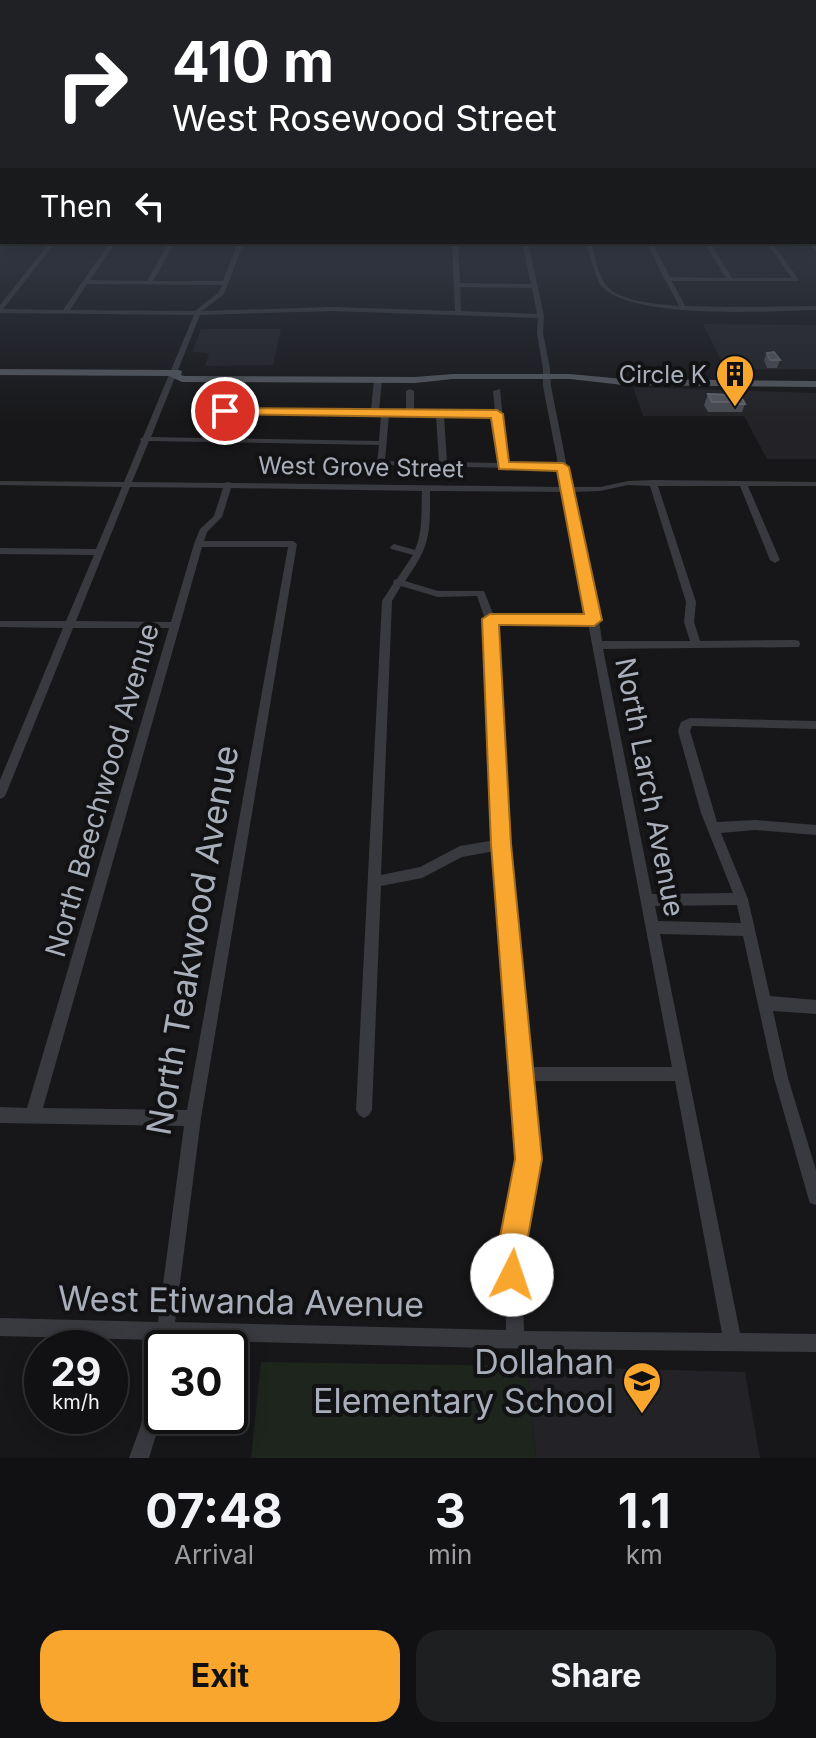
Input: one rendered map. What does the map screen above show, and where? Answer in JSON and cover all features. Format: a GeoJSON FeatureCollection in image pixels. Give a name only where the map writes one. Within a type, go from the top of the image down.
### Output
{"type":"FeatureCollection","features":[{"type":"Feature","properties":{"kind":"main road"},"geometry":{"type":"LineString","coordinates":[[0,372],[411,373],[434,377]]}},
{"type":"Feature","properties":{"kind":"main road"},"geometry":{"type":"LineString","coordinates":[[172,374],[182,379],[548,377],[636,382],[816,384]]}},
{"type":"Feature","properties":{"kind":"main road"},"geometry":{"type":"LineString","coordinates":[[607,378],[619,375],[816,376]]}},
{"type":"Feature","properties":{"kind":"main road"},"geometry":{"type":"LineString","coordinates":[[636,382],[637,379],[703,375]]}},
{"type":"Feature","properties":{"kind":"main road"},"geometry":{"type":"LineString","coordinates":[[736,383],[744,379],[794,376]]}},
{"type":"Feature","properties":{"kind":"street"},"geometry":{"type":"LineString","coordinates":[[0,310],[18,287]]}},
{"type":"Feature","properties":{"kind":"street"},"geometry":{"type":"LineString","coordinates":[[65,312],[82,287]]}},
{"type":"Feature","properties":{"kind":"street"},"geometry":{"type":"LineString","coordinates":[[0,794],[198,313],[218,297],[222,287]]}},
{"type":"Feature","properties":{"kind":"street"},"geometry":{"type":"LineString","coordinates":[[458,314],[459,287]]}},
{"type":"Feature","properties":{"kind":"street","name":"North Larch Avenue"},"geometry":{"type":"LineString","coordinates":[[535,287],[547,386],[733,1342]]}},
{"type":"Feature","properties":{"kind":"street"},"geometry":{"type":"LineString","coordinates":[[605,287],[623,299],[683,308],[816,308]]}},
{"type":"Feature","properties":{"kind":"street"},"geometry":{"type":"LineString","coordinates":[[671,287],[683,308]]}},
{"type":"Feature","properties":{"kind":"street"},"geometry":{"type":"LineString","coordinates":[[611,305],[623,299]]}},
{"type":"Feature","properties":{"kind":"street"},"geometry":{"type":"LineString","coordinates":[[0,310],[198,313],[332,309],[541,316]]}},
{"type":"Feature","properties":{"kind":"street"},"geometry":{"type":"LineString","coordinates":[[375,412],[378,380]]}},
{"type":"Feature","properties":{"kind":"street"},"geometry":{"type":"LineString","coordinates":[[410,391],[410,413]]}},
{"type":"Feature","properties":{"kind":"street"},"geometry":{"type":"LineString","coordinates":[[497,391],[503,466]]}},
{"type":"Feature","properties":{"kind":"street"},"geometry":{"type":"LineString","coordinates":[[204,441],[213,417],[219,412],[497,414]]}},
{"type":"Feature","properties":{"kind":"street"},"geometry":{"type":"LineString","coordinates":[[385,413],[381,463],[563,467]]}},
{"type":"Feature","properties":{"kind":"street"},"geometry":{"type":"LineString","coordinates":[[440,413],[443,464]]}},
{"type":"Feature","properties":{"kind":"street"},"geometry":{"type":"LineString","coordinates":[[144,439],[383,443]]}},
{"type":"Feature","properties":{"kind":"street"},"geometry":{"type":"LineString","coordinates":[[653,482],[691,602],[689,622],[696,643]]}},
{"type":"Feature","properties":{"kind":"street","name":"West Grove Street"},"geometry":{"type":"LineString","coordinates":[[0,483],[569,490],[653,482],[816,484]]}},
{"type":"Feature","properties":{"kind":"street"},"geometry":{"type":"LineString","coordinates":[[743,483],[775,560]]}},
{"type":"Feature","properties":{"kind":"street","name":"North Beechwood Avenue"},"geometry":{"type":"LineString","coordinates":[[33,1115],[198,544],[203,531],[218,517],[228,484]]}},
{"type":"Feature","properties":{"kind":"street"},"geometry":{"type":"LineString","coordinates":[[364,1110],[387,601],[397,582],[419,554],[425,534],[426,488]]}},
{"type":"Feature","properties":{"kind":"street","name":"North Teakwood Avenue"},"geometry":{"type":"LineString","coordinates":[[165,1330],[193,1118],[293,544],[198,544]]}},
{"type":"Feature","properties":{"kind":"street"},"geometry":{"type":"LineString","coordinates":[[394,547],[419,554]]}},
{"type":"Feature","properties":{"kind":"street"},"geometry":{"type":"LineString","coordinates":[[0,551],[100,552]]}},
{"type":"Feature","properties":{"kind":"street"},"geometry":{"type":"LineString","coordinates":[[397,582],[438,594],[481,593],[490,619],[501,844],[529,1159],[513,1242],[515,1339]]}},
{"type":"Feature","properties":{"kind":"street"},"geometry":{"type":"LineString","coordinates":[[490,619],[594,620]]}},
{"type":"Feature","properties":{"kind":"street"},"geometry":{"type":"LineString","coordinates":[[0,624],[174,625]]}},
{"type":"Feature","properties":{"kind":"street"},"geometry":{"type":"LineString","coordinates":[[598,645],[795,644]]}},
{"type":"Feature","properties":{"kind":"street"},"geometry":{"type":"LineString","coordinates":[[816,725],[690,722],[685,725],[684,731],[713,828],[742,899],[781,1078],[816,1197]]}},
{"type":"Feature","properties":{"kind":"street"},"geometry":{"type":"LineString","coordinates":[[713,828],[755,825],[816,830]]}},
{"type":"Feature","properties":{"kind":"street"},"geometry":{"type":"LineString","coordinates":[[373,882],[422,872],[460,852],[501,844]]}},
{"type":"Feature","properties":{"kind":"street"},"geometry":{"type":"LineString","coordinates":[[648,900],[742,899]]}},
{"type":"Feature","properties":{"kind":"street"},"geometry":{"type":"LineString","coordinates":[[653,927],[750,930]]}},
{"type":"Feature","properties":{"kind":"street"},"geometry":{"type":"LineString","coordinates":[[765,1003],[816,1007]]}},
{"type":"Feature","properties":{"kind":"street"},"geometry":{"type":"LineString","coordinates":[[522,1074],[681,1074]]}},
{"type":"Feature","properties":{"kind":"street"},"geometry":{"type":"LineString","coordinates":[[0,1115],[193,1118]]}},
{"type":"Feature","properties":{"kind":"street","name":"West Etiwanda Avenue"},"geometry":{"type":"LineString","coordinates":[[0,1327],[144,1338]]}},
{"type":"Feature","properties":{"kind":"street","name":"West Etiwanda Avenue"},"geometry":{"type":"LineString","coordinates":[[248,1339],[816,1343]]}},
{"type":"Feature","properties":{"kind":"street"},"geometry":{"type":"LineString","coordinates":[[139,1458],[147,1434]]}},
{"type":"Feature","properties":{"kind":"shaded area"},"geometry":{"type":"Polygon","coordinates":[[[703,324],[816,325],[816,369],[726,370],[703,324]]]}},
{"type":"Feature","properties":{"kind":"shaded area"},"geometry":{"type":"Polygon","coordinates":[[[201,329],[281,329],[273,365],[205,366],[209,353],[192,352],[201,329]]]}},
{"type":"Feature","properties":{"kind":"shaded area"},"geometry":{"type":"Polygon","coordinates":[[[633,387],[816,393],[816,459],[767,459],[744,416],[643,416],[633,387]]]}},
{"type":"Feature","properties":{"kind":"shaded area"},"geometry":{"type":"Polygon","coordinates":[[[261,1362],[527,1366],[536,1458],[251,1458],[261,1362]]]}},
{"type":"Feature","properties":{"kind":"shaded area","name":"Dollahan Elementary School"},"geometry":{"type":"Polygon","coordinates":[[[527,1366],[745,1372],[760,1458],[536,1458],[527,1366]]]}},
{"type":"Feature","properties":{"kind":"building"},"geometry":{"type":"Polygon","coordinates":[[[774,352],[780,360],[770,360],[767,353],[774,352]]]}},
{"type":"Feature","properties":{"kind":"building"},"geometry":{"type":"Polygon","coordinates":[[[708,394],[732,395],[736,402],[712,402],[708,394]]]}},
{"type":"Feature","properties":{"kind":"building"},"geometry":{"type":"Polygon","coordinates":[[[733,395],[740,395],[745,404],[735,404],[733,395]]]}},
{"type":"Feature","properties":{"kind":"place","name":"Circle K"},"geometry":{"type":"Point","coordinates":[735,408]}},
{"type":"Feature","properties":{"kind":"place","name":"Dollahan Elementary School"},"geometry":{"type":"Point","coordinates":[642,1415]}},
{"type":"Feature","properties":{"kind":"route"},"geometry":{"type":"LineString","coordinates":[[225,411],[497,414],[503,466],[563,467],[594,620],[490,619],[501,844],[529,1159],[513,1242],[512,1275]]}}]}
